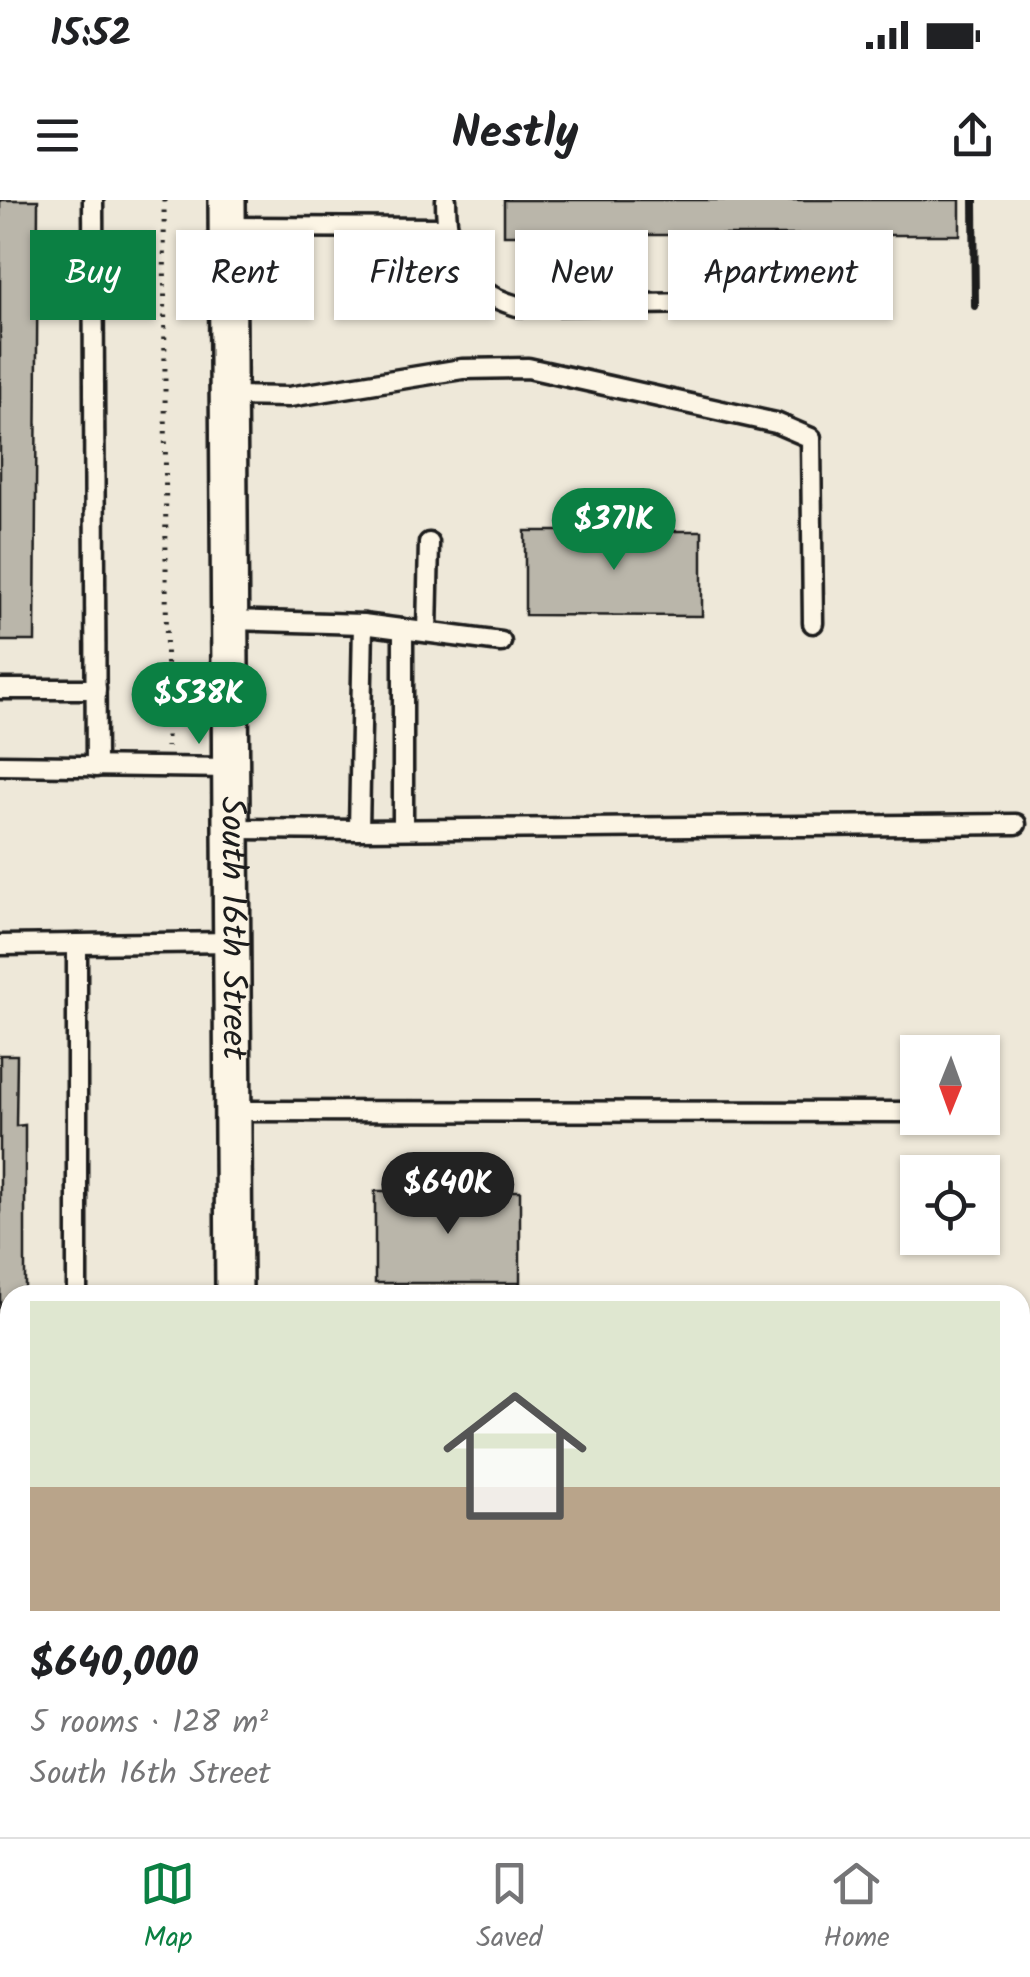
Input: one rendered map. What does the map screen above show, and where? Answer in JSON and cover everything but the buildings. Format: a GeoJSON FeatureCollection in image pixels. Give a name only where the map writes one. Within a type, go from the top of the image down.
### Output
{"type":"FeatureCollection","features":[{"type":"Feature","properties":{"kind":"street","name":"South 16th Street"},"geometry":{"type":"LineString","coordinates":[[227,213],[234,1285]]}},
{"type":"Feature","properties":{"kind":"lane"},"geometry":{"type":"LineString","coordinates":[[93,200],[96,766]]}},
{"type":"Feature","properties":{"kind":"lane"},"geometry":{"type":"LineString","coordinates":[[446,200],[446,228],[464,278],[490,298],[517,306],[668,303]]}},
{"type":"Feature","properties":{"kind":"lane"},"geometry":{"type":"LineString","coordinates":[[227,213],[446,228]]}},
{"type":"Feature","properties":{"kind":"lane"},"geometry":{"type":"LineString","coordinates":[[231,396],[289,398],[462,368],[528,368],[776,423],[811,438],[813,623]]}},
{"type":"Feature","properties":{"kind":"lane"},"geometry":{"type":"LineString","coordinates":[[426,632],[429,543]]}},
{"type":"Feature","properties":{"kind":"lane"},"geometry":{"type":"LineString","coordinates":[[230,620],[363,624],[501,642]]}},
{"type":"Feature","properties":{"kind":"lane"},"geometry":{"type":"LineString","coordinates":[[360,830],[363,624]]}},
{"type":"Feature","properties":{"kind":"lane"},"geometry":{"type":"LineString","coordinates":[[403,629],[403,829]]}},
{"type":"Feature","properties":{"kind":"lane"},"geometry":{"type":"LineString","coordinates":[[0,689],[96,689]]}},
{"type":"Feature","properties":{"kind":"lane"},"geometry":{"type":"LineString","coordinates":[[0,766],[232,768]]}},
{"type":"Feature","properties":{"kind":"lane"},"geometry":{"type":"LineString","coordinates":[[232,829],[1016,824]]}},
{"type":"Feature","properties":{"kind":"lane"},"geometry":{"type":"LineString","coordinates":[[0,946],[232,942]]}},
{"type":"Feature","properties":{"kind":"lane"},"geometry":{"type":"LineString","coordinates":[[76,944],[77,1285]]}},
{"type":"Feature","properties":{"kind":"lane"},"geometry":{"type":"LineString","coordinates":[[233,1110],[900,1112]]}},
{"type":"Feature","properties":{"kind":"path"},"geometry":{"type":"LineString","coordinates":[[164,200],[168,767]]}},
{"type":"Feature","properties":{"kind":"railway"},"geometry":{"type":"LineString","coordinates":[[974,200],[975,306]]}}]}
